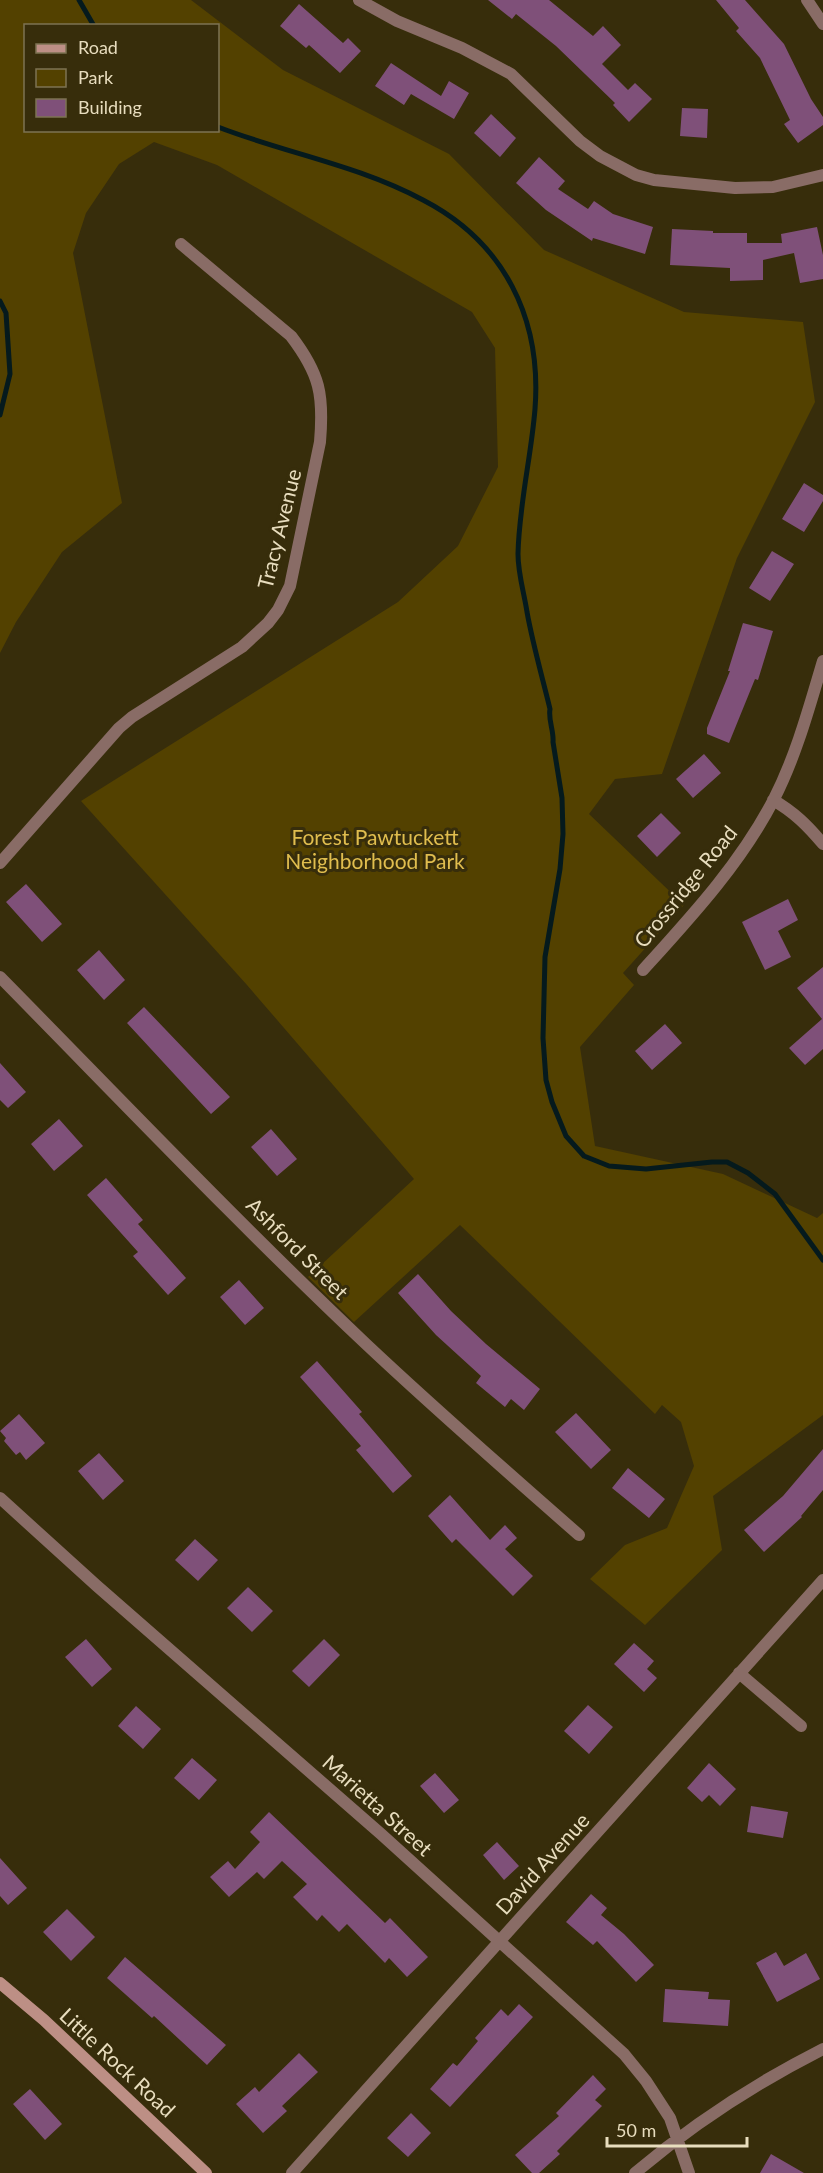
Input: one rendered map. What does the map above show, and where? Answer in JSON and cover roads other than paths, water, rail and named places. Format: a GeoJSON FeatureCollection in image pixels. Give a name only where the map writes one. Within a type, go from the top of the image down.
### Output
{"type":"FeatureCollection","features":[{"type":"Feature","properties":{"kind":"main road","name":"Little Rock Road"},"geometry":{"type":"LineString","coordinates":[[0,1983],[44,2020],[206,2173]]}},
{"type":"Feature","properties":{"kind":"street"},"geometry":{"type":"LineString","coordinates":[[359,0],[397,21],[462,48],[511,74],[580,141],[600,156],[636,175],[654,180],[735,188],[773,187],[823,175]]}},
{"type":"Feature","properties":{"kind":"street"},"geometry":{"type":"LineString","coordinates":[[807,0],[823,24]]}},
{"type":"Feature","properties":{"kind":"street","name":"Tracy Avenue"},"geometry":{"type":"LineString","coordinates":[[0,863],[119,728],[132,717],[255,637],[278,610],[290,586],[320,442],[321,392],[314,371],[291,336],[181,244]]}},
{"type":"Feature","properties":{"kind":"street","name":"Crossridge Road"},"geometry":{"type":"LineString","coordinates":[[643,970],[732,867],[752,837],[785,776],[823,661]]}},
{"type":"Feature","properties":{"kind":"street"},"geometry":{"type":"LineString","coordinates":[[773,800],[808,825],[823,844]]}},
{"type":"Feature","properties":{"kind":"street","name":"Ashford Street"},"geometry":{"type":"LineString","coordinates":[[0,977],[218,1199],[365,1343],[465,1436],[579,1535]]}},
{"type":"Feature","properties":{"kind":"street","name":"Marietta Street"},"geometry":{"type":"LineString","coordinates":[[0,1498],[97,1586],[381,1834],[624,2054],[646,2080],[670,2118],[689,2173]]}},
{"type":"Feature","properties":{"kind":"street","name":"David Avenue"},"geometry":{"type":"LineString","coordinates":[[292,2173],[823,1580]]}},
{"type":"Feature","properties":{"kind":"street"},"geometry":{"type":"LineString","coordinates":[[739,1673],[801,1726]]}},
{"type":"Feature","properties":{"kind":"street"},"geometry":{"type":"LineString","coordinates":[[635,2173],[678,2138],[734,2098],[823,2049]]}},
{"type":"Feature","properties":{"kind":"waterway"},"geometry":{"type":"LineString","coordinates":[[79,0],[93,24]]}},
{"type":"Feature","properties":{"kind":"waterway"},"geometry":{"type":"LineString","coordinates":[[219,127],[373,177],[423,200],[451,217],[476,238],[496,261],[512,286],[524,314],[532,344],[536,376],[535,409],[518,561],[529,624],[550,709],[562,798],[563,834],[560,869],[545,957],[543,1038],[546,1080],[552,1102],[566,1136],[584,1156],[609,1166],[646,1169],[727,1162],[748,1173],[775,1194],[823,1260]]}},
{"type":"Feature","properties":{"kind":"waterway"},"geometry":{"type":"LineString","coordinates":[[0,301],[6,313],[10,374],[0,415]]}},
{"type":"Feature","properties":{"kind":"park label","name":"Forest Pawtuckett Neighborhood Park"},"geometry":{"type":"Point","coordinates":[375,850]}}]}
